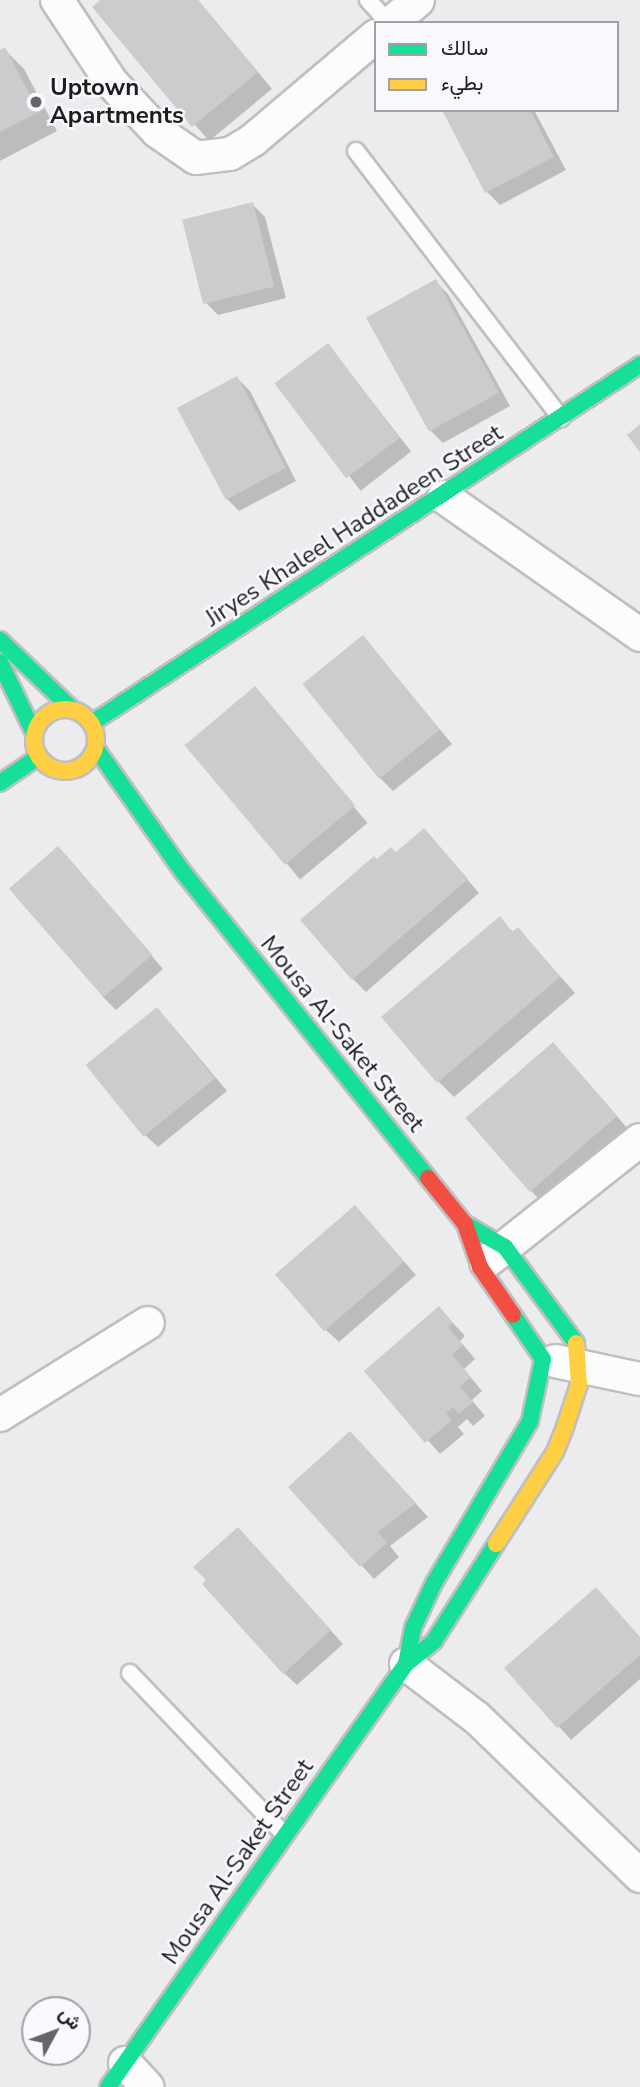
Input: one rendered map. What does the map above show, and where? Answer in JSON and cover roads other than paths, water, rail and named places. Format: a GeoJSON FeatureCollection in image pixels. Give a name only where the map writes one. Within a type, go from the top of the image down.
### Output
{"type":"FeatureCollection","features":[{"type":"Feature","properties":{"kind":"street"},"geometry":{"type":"LineString","coordinates":[[57,0],[112,83],[157,131],[197,158],[230,154],[253,140],[374,38]]}},
{"type":"Feature","properties":{"kind":"street"},"geometry":{"type":"LineString","coordinates":[[392,21],[418,0]]}},
{"type":"Feature","properties":{"kind":"street","name":"Jiryes Khaleel Haddadeen Street"},"geometry":{"type":"LineString","coordinates":[[92,723],[444,497],[640,365]]}},
{"type":"Feature","properties":{"kind":"street"},"geometry":{"type":"LineString","coordinates":[[444,497],[640,635]]}},
{"type":"Feature","properties":{"kind":"street"},"geometry":{"type":"LineString","coordinates":[[0,639],[72,709],[92,723],[95,747],[91,759],[75,776],[46,766],[38,757],[34,733],[0,662]]}},
{"type":"Feature","properties":{"kind":"street"},"geometry":{"type":"LineString","coordinates":[[34,733],[48,713],[72,709]]}},
{"type":"Feature","properties":{"kind":"street","name":"Mousa Al-Saket Street"},"geometry":{"type":"LineString","coordinates":[[95,747],[183,872],[464,1224],[480,1267],[543,1359],[530,1422],[434,1583],[413,1628],[407,1664]]}},
{"type":"Feature","properties":{"kind":"street"},"geometry":{"type":"LineString","coordinates":[[0,783],[38,757]]}},
{"type":"Feature","properties":{"kind":"street","name":"Mousa Al-Saket Street"},"geometry":{"type":"LineString","coordinates":[[121,817],[183,872]]}},
{"type":"Feature","properties":{"kind":"street"},"geometry":{"type":"LineString","coordinates":[[480,1267],[640,1140]]}},
{"type":"Feature","properties":{"kind":"street","name":"Mousa Al-Saket Street"},"geometry":{"type":"LineString","coordinates":[[116,2075],[407,1664],[434,1642],[555,1452],[579,1384],[581,1364],[576,1341],[505,1247],[464,1224]]}},
{"type":"Feature","properties":{"kind":"street"},"geometry":{"type":"LineString","coordinates":[[0,1415],[148,1323]]}},
{"type":"Feature","properties":{"kind":"street"},"geometry":{"type":"LineString","coordinates":[[543,1359],[581,1364],[640,1379]]}},
{"type":"Feature","properties":{"kind":"street"},"geometry":{"type":"LineString","coordinates":[[407,1664],[477,1718],[640,1876]]}},
{"type":"Feature","properties":{"kind":"street"},"geometry":{"type":"LineString","coordinates":[[116,2075],[147,2087]]}},
{"type":"Feature","properties":{"kind":"lane"},"geometry":{"type":"LineString","coordinates":[[368,0],[388,21]]}},
{"type":"Feature","properties":{"kind":"lane"},"geometry":{"type":"LineString","coordinates":[[356,151],[561,418]]}},
{"type":"Feature","properties":{"kind":"lane"},"geometry":{"type":"LineString","coordinates":[[130,1673],[285,1835]]}},
{"type":"Feature","properties":{"kind":"place","name":"Uptown Apartments"},"geometry":{"type":"Point","coordinates":[36,102]}}]}
